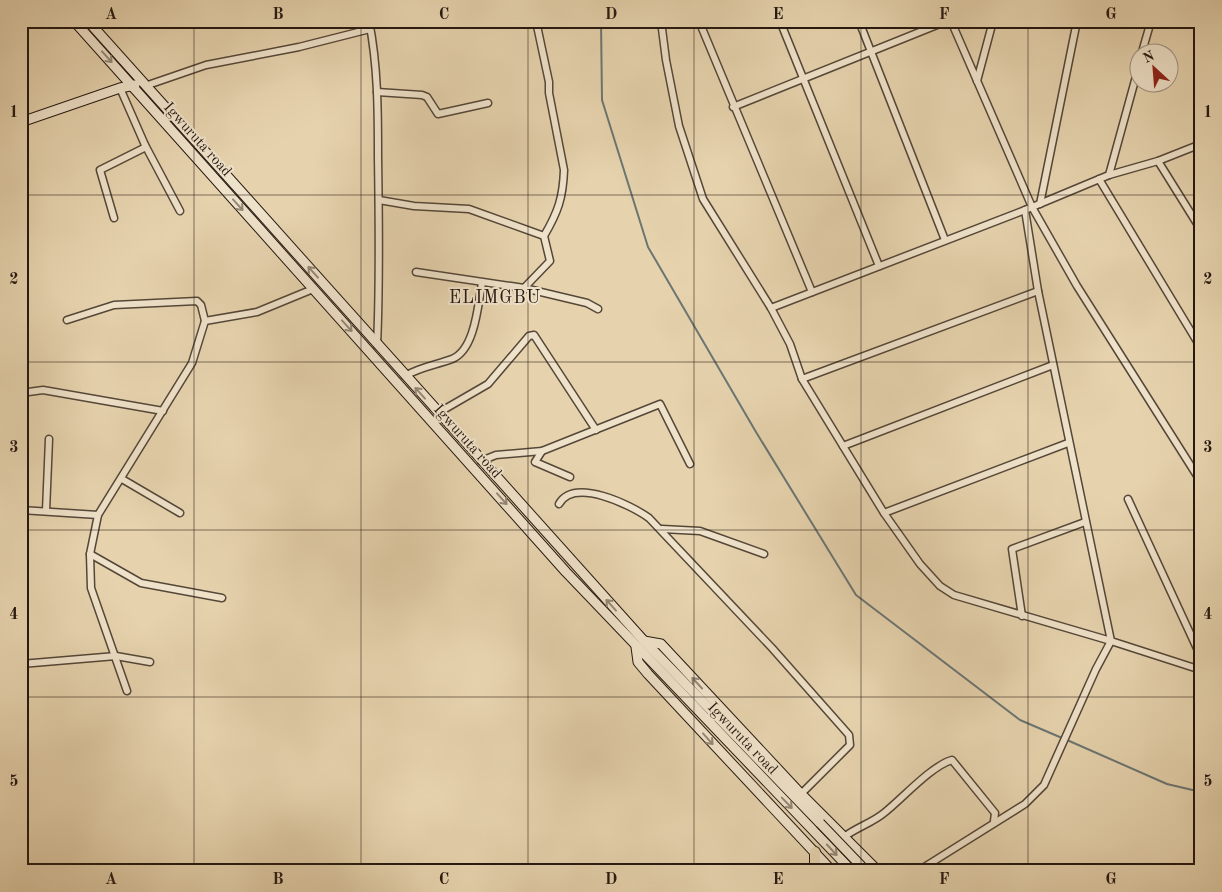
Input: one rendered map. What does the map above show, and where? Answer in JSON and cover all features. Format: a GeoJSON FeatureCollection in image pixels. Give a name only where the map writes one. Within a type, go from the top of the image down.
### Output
{"type":"FeatureCollection","features":[{"type":"Feature","properties":{"kind":"main road","name":"Igwuruta road"},"geometry":{"type":"LineString","coordinates":[[74,21],[313,289],[852,871]]}},
{"type":"Feature","properties":{"kind":"main road","name":"Igwuruta road"},"geometry":{"type":"LineString","coordinates":[[88,21],[482,461],[640,644],[869,870]]}},
{"type":"Feature","properties":{"kind":"main road"},"geometry":{"type":"LineString","coordinates":[[21,122],[120,88],[132,85],[145,86]]}},
{"type":"Feature","properties":{"kind":"main road"},"geometry":{"type":"LineString","coordinates":[[832,871],[648,674],[638,662],[640,644],[661,644],[801,794],[844,837],[869,870],[907,871]]}},
{"type":"Feature","properties":{"kind":"main road"},"geometry":{"type":"LineString","coordinates":[[815,852],[815,871]]}},
{"type":"Feature","properties":{"kind":"street"},"geometry":{"type":"LineString","coordinates":[[524,288],[550,261],[544,236],[560,207],[564,170],[536,21]]}},
{"type":"Feature","properties":{"kind":"street"},"geometry":{"type":"LineString","coordinates":[[661,21],[672,96],[696,184],[712,217],[771,308],[790,344],[802,379],[884,513],[920,564],[945,589],[954,595],[1111,641],[1201,670]]}},
{"type":"Feature","properties":{"kind":"street"},"geometry":{"type":"LineString","coordinates":[[699,21],[733,107],[812,292]]}},
{"type":"Feature","properties":{"kind":"street"},"geometry":{"type":"LineString","coordinates":[[780,21],[879,266]]}},
{"type":"Feature","properties":{"kind":"street"},"geometry":{"type":"LineString","coordinates":[[859,21],[945,240]]}},
{"type":"Feature","properties":{"kind":"street"},"geometry":{"type":"LineString","coordinates":[[733,107],[949,21],[977,80],[1032,207],[1087,302],[1201,482]]}},
{"type":"Feature","properties":{"kind":"street"},"geometry":{"type":"LineString","coordinates":[[977,80],[993,21]]}},
{"type":"Feature","properties":{"kind":"street"},"geometry":{"type":"LineString","coordinates":[[1040,204],[1077,21]]}},
{"type":"Feature","properties":{"kind":"street"},"geometry":{"type":"LineString","coordinates":[[1145,42],[1151,21]]}},
{"type":"Feature","properties":{"kind":"street"},"geometry":{"type":"LineString","coordinates":[[1192,21],[1201,24]]}},
{"type":"Feature","properties":{"kind":"street"},"geometry":{"type":"LineString","coordinates":[[145,86],[206,65],[299,47],[370,25],[377,92],[379,200],[377,345]]}},
{"type":"Feature","properties":{"kind":"street"},"geometry":{"type":"LineString","coordinates":[[120,88],[145,145],[180,212]]}},
{"type":"Feature","properties":{"kind":"street"},"geometry":{"type":"LineString","coordinates":[[377,92],[408,92],[427,97],[437,114],[488,103]]}},
{"type":"Feature","properties":{"kind":"street"},"geometry":{"type":"LineString","coordinates":[[1109,175],[1132,92]]}},
{"type":"Feature","properties":{"kind":"street"},"geometry":{"type":"LineString","coordinates":[[771,308],[1040,204],[1109,175],[1158,161],[1200,142]]}},
{"type":"Feature","properties":{"kind":"street"},"geometry":{"type":"LineString","coordinates":[[114,218],[100,170],[144,148],[145,145]]}},
{"type":"Feature","properties":{"kind":"street"},"geometry":{"type":"LineString","coordinates":[[1158,161],[1201,230]]}},
{"type":"Feature","properties":{"kind":"street"},"geometry":{"type":"LineString","coordinates":[[1099,179],[1201,348]]}},
{"type":"Feature","properties":{"kind":"street"},"geometry":{"type":"LineString","coordinates":[[379,200],[414,206],[469,210],[544,236]]}},
{"type":"Feature","properties":{"kind":"street"},"geometry":{"type":"LineString","coordinates":[[918,871],[994,821],[1025,804],[1044,784],[1096,669],[1111,641],[1068,443],[1024,210]]}},
{"type":"Feature","properties":{"kind":"street"},"geometry":{"type":"LineString","coordinates":[[416,272],[524,288],[587,303],[598,308]]}},
{"type":"Feature","properties":{"kind":"street"},"geometry":{"type":"LineString","coordinates":[[405,376],[417,369],[454,358],[467,347],[482,283]]}},
{"type":"Feature","properties":{"kind":"street"},"geometry":{"type":"LineString","coordinates":[[205,322],[257,312],[313,289]]}},
{"type":"Feature","properties":{"kind":"street"},"geometry":{"type":"LineString","coordinates":[[802,379],[1038,291]]}},
{"type":"Feature","properties":{"kind":"street"},"geometry":{"type":"LineString","coordinates":[[67,320],[114,305],[196,301],[201,306],[205,322],[192,362],[122,480],[98,515],[90,554],[91,588],[128,691]]}},
{"type":"Feature","properties":{"kind":"street"},"geometry":{"type":"LineString","coordinates":[[438,413],[488,384],[529,336],[534,335],[596,430]]}},
{"type":"Feature","properties":{"kind":"street"},"geometry":{"type":"LineString","coordinates":[[844,446],[1053,366]]}},
{"type":"Feature","properties":{"kind":"street"},"geometry":{"type":"LineString","coordinates":[[21,393],[43,390],[162,412]]}},
{"type":"Feature","properties":{"kind":"street"},"geometry":{"type":"LineString","coordinates":[[482,461],[496,455],[542,451],[660,404],[690,464]]}},
{"type":"Feature","properties":{"kind":"street"},"geometry":{"type":"LineString","coordinates":[[46,511],[49,438]]}},
{"type":"Feature","properties":{"kind":"street"},"geometry":{"type":"LineString","coordinates":[[884,513],[1068,443]]}},
{"type":"Feature","properties":{"kind":"street"},"geometry":{"type":"LineString","coordinates":[[542,451],[535,462],[570,477]]}},
{"type":"Feature","properties":{"kind":"street"},"geometry":{"type":"LineString","coordinates":[[122,480],[180,513]]}},
{"type":"Feature","properties":{"kind":"street"},"geometry":{"type":"LineString","coordinates":[[559,504],[562,498],[571,494],[607,497],[636,509],[662,529],[849,735],[850,745],[801,794]]}},
{"type":"Feature","properties":{"kind":"street"},"geometry":{"type":"LineString","coordinates":[[1128,499],[1201,657]]}},
{"type":"Feature","properties":{"kind":"street"},"geometry":{"type":"LineString","coordinates":[[21,510],[98,515]]}},
{"type":"Feature","properties":{"kind":"street"},"geometry":{"type":"LineString","coordinates":[[1022,616],[1012,549],[1084,522]]}},
{"type":"Feature","properties":{"kind":"street"},"geometry":{"type":"LineString","coordinates":[[662,529],[700,531],[764,554]]}},
{"type":"Feature","properties":{"kind":"street"},"geometry":{"type":"LineString","coordinates":[[90,554],[141,583],[222,598]]}},
{"type":"Feature","properties":{"kind":"street"},"geometry":{"type":"LineString","coordinates":[[21,664],[116,656],[150,662]]}},
{"type":"Feature","properties":{"kind":"street"},"geometry":{"type":"LineString","coordinates":[[844,837],[858,826],[870,822],[884,813],[899,798],[949,760],[954,762],[995,813],[994,821]]}},
{"type":"Feature","properties":{"kind":"waterway"},"geometry":{"type":"LineString","coordinates":[[601,21],[602,100],[648,247],[756,432],[856,595],[1020,720],[1062,738]]}},
{"type":"Feature","properties":{"kind":"waterway"},"geometry":{"type":"LineString","coordinates":[[1067,740],[1167,784],[1201,792]]}},
{"type":"Feature","properties":{"kind":"district","name":"ELIMGBU"},"geometry":{"type":"Point","coordinates":[495,297]}}]}
